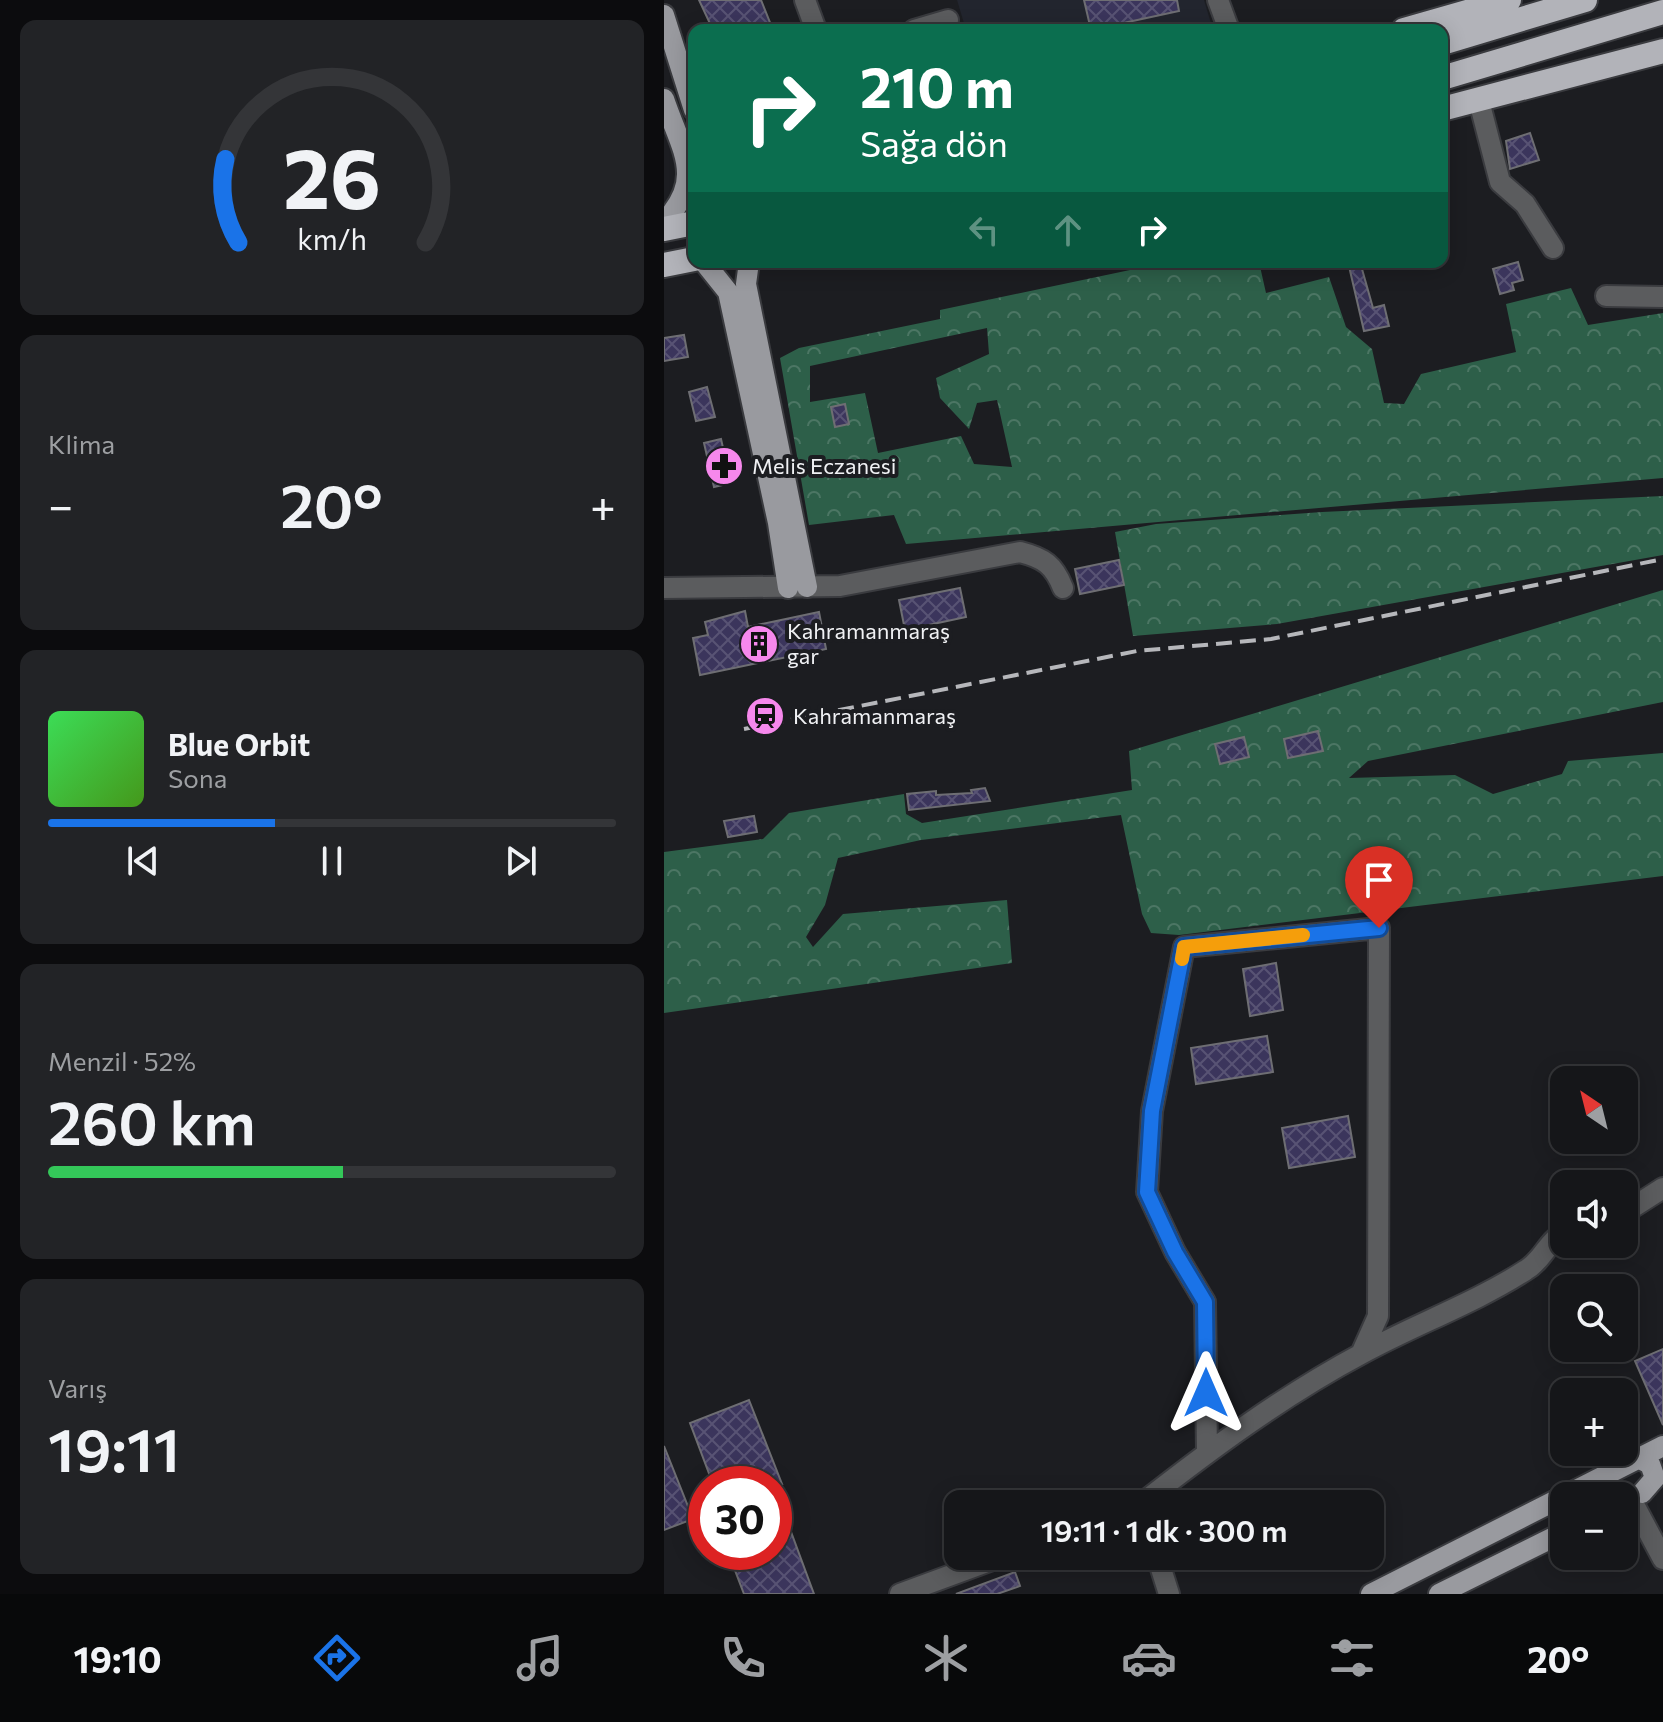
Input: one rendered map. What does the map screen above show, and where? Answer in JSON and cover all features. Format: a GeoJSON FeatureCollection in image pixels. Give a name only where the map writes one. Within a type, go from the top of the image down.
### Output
{"type":"FeatureCollection","features":[{"type":"Feature","properties":{"kind":"highway"},"geometry":{"type":"LineString","coordinates":[[1425,24],[1509,0]]}},
{"type":"Feature","properties":{"kind":"highway"},"geometry":{"type":"LineString","coordinates":[[1448,41],[1585,0]]}},
{"type":"Feature","properties":{"kind":"highway"},"geometry":{"type":"LineString","coordinates":[[1448,76],[1663,12]]}},
{"type":"Feature","properties":{"kind":"highway"},"geometry":{"type":"LineString","coordinates":[[1448,108],[1663,51]]}},
{"type":"Feature","properties":{"kind":"highway"},"geometry":{"type":"LineString","coordinates":[[664,229],[688,224]]}},
{"type":"Feature","properties":{"kind":"highway"},"geometry":{"type":"LineString","coordinates":[[664,265],[688,260]]}},
{"type":"Feature","properties":{"kind":"main road"},"geometry":{"type":"LineString","coordinates":[[664,15],[688,91]]}},
{"type":"Feature","properties":{"kind":"main road"},"geometry":{"type":"LineString","coordinates":[[664,99],[688,172]]}},
{"type":"Feature","properties":{"kind":"main road"},"geometry":{"type":"LineString","coordinates":[[664,222],[687,194],[688,184]]}},
{"type":"Feature","properties":{"kind":"main road"},"geometry":{"type":"LineString","coordinates":[[709,268],[728,292],[778,523],[797,588]]}},
{"type":"Feature","properties":{"kind":"main road"},"geometry":{"type":"LineString","coordinates":[[748,268],[746,284],[797,588]]}},
{"type":"Feature","properties":{"kind":"main road"},"geometry":{"type":"LineString","coordinates":[[1638,1458],[1663,1446]]}},
{"type":"Feature","properties":{"kind":"main road"},"geometry":{"type":"LineString","coordinates":[[1638,1458],[1650,1464],[1655,1478],[1638,1493]]}},
{"type":"Feature","properties":{"kind":"main road"},"geometry":{"type":"LineString","coordinates":[[1371,1594],[1622,1466]]}},
{"type":"Feature","properties":{"kind":"main road"},"geometry":{"type":"LineString","coordinates":[[1638,1495],[1663,1483]]}},
{"type":"Feature","properties":{"kind":"main road"},"geometry":{"type":"LineString","coordinates":[[1439,1594],[1550,1539]]}},
{"type":"Feature","properties":{"kind":"street"},"geometry":{"type":"LineString","coordinates":[[805,0],[814,24]]}},
{"type":"Feature","properties":{"kind":"street"},"geometry":{"type":"LineString","coordinates":[[942,0],[950,24]]}},
{"type":"Feature","properties":{"kind":"street"},"geometry":{"type":"LineString","coordinates":[[1218,0],[1227,24]]}},
{"type":"Feature","properties":{"kind":"street"},"geometry":{"type":"LineString","coordinates":[[1479,101],[1500,182],[1525,204],[1553,248]]}},
{"type":"Feature","properties":{"kind":"street"},"geometry":{"type":"LineString","coordinates":[[1606,296],[1663,297]]}},
{"type":"Feature","properties":{"kind":"street"},"geometry":{"type":"LineString","coordinates":[[664,588],[840,586],[1020,552],[1043,558],[1056,571],[1063,588]]}},
{"type":"Feature","properties":{"kind":"street"},"geometry":{"type":"LineString","coordinates":[[1207,1453],[1205,1302],[1175,1252],[1147,1192],[1152,1111],[1184,947],[1379,928],[1378,1316],[1361,1354]]}},
{"type":"Feature","properties":{"kind":"street"},"geometry":{"type":"LineString","coordinates":[[1638,1204],[1663,1188]]}},
{"type":"Feature","properties":{"kind":"street"},"geometry":{"type":"LineString","coordinates":[[1159,1490],[1207,1453],[1361,1354],[1528,1269],[1550,1240]]}},
{"type":"Feature","properties":{"kind":"street"},"geometry":{"type":"LineString","coordinates":[[1638,1510],[1663,1559]]}},
{"type":"Feature","properties":{"kind":"street"},"geometry":{"type":"LineString","coordinates":[[900,1594],[965,1570]]}},
{"type":"Feature","properties":{"kind":"street"},"geometry":{"type":"LineString","coordinates":[[1161,1570],[1169,1594]]}},
{"type":"Feature","properties":{"kind":"shaded area"},"geometry":{"type":"Polygon","coordinates":[[[957,0],[1204,0],[1211,24],[964,24],[957,0]]]}},
{"type":"Feature","properties":{"kind":"green space"},"geometry":{"type":"Polygon","coordinates":[[[1140,268],[1260,268],[1266,293],[1329,277],[1346,327],[1372,349],[1384,403],[1404,404],[1421,374],[1516,352],[1506,304],[1571,288],[1588,325],[1663,313],[1663,478],[906,544],[894,515],[809,525],[780,358],[799,348],[940,319],[940,310],[1140,268]],[[987,328],[810,366],[810,402],[865,393],[878,453],[961,436],[974,464],[1012,467],[997,400],[977,403],[969,429],[940,398],[936,378],[989,354],[987,328]]]}},
{"type":"Feature","properties":{"kind":"green space"},"geometry":{"type":"Polygon","coordinates":[[[1663,496],[1663,555],[1277,624],[1133,636],[1115,532],[1156,524],[1322,512],[1663,496]]]}},
{"type":"Feature","properties":{"kind":"green space"},"geometry":{"type":"Polygon","coordinates":[[[1663,590],[1663,702],[1368,761],[1349,778],[1455,775],[1493,794],[1562,774],[1568,761],[1663,753],[1663,876],[1179,935],[1151,933],[1142,914],[1121,815],[921,840],[838,858],[825,905],[806,937],[813,947],[843,914],[1007,900],[1012,963],[664,1013],[664,852],[763,839],[789,813],[904,794],[906,814],[922,823],[1132,790],[1129,751],[1663,590]]]}},
{"type":"Feature","properties":{"kind":"building"},"geometry":{"type":"Polygon","coordinates":[[[699,0],[761,0],[771,24],[710,24],[699,0]]]}},
{"type":"Feature","properties":{"kind":"building"},"geometry":{"type":"Polygon","coordinates":[[[1084,0],[1177,0],[1179,11],[1119,24],[1090,24],[1084,0]]]}},
{"type":"Feature","properties":{"kind":"building"},"geometry":{"type":"Polygon","coordinates":[[[1530,133],[1539,160],[1510,169],[1506,141],[1530,133]]]}},
{"type":"Feature","properties":{"kind":"building"},"geometry":{"type":"Polygon","coordinates":[[[1518,262],[1523,280],[1512,283],[1514,290],[1500,294],[1493,269],[1518,262]]]}},
{"type":"Feature","properties":{"kind":"building"},"geometry":{"type":"Polygon","coordinates":[[[1349,268],[1362,268],[1373,308],[1384,305],[1389,326],[1364,331],[1349,268]]]}},
{"type":"Feature","properties":{"kind":"building"},"geometry":{"type":"Polygon","coordinates":[[[684,335],[688,357],[664,361],[664,338],[684,335]]]}},
{"type":"Feature","properties":{"kind":"building"},"geometry":{"type":"Polygon","coordinates":[[[707,387],[715,417],[696,421],[689,392],[707,387]]]}},
{"type":"Feature","properties":{"kind":"building"},"geometry":{"type":"Polygon","coordinates":[[[845,404],[849,424],[835,427],[831,407],[845,404]]]}},
{"type":"Feature","properties":{"kind":"building"},"geometry":{"type":"Polygon","coordinates":[[[721,439],[731,483],[714,487],[704,443],[721,439]]]}},
{"type":"Feature","properties":{"kind":"building"},"geometry":{"type":"Polygon","coordinates":[[[1119,560],[1124,585],[1080,594],[1075,569],[1119,560]]]}},
{"type":"Feature","properties":{"kind":"building"},"geometry":{"type":"Polygon","coordinates":[[[960,588],[966,617],[905,630],[899,600],[960,588]]]}},
{"type":"Feature","properties":{"kind":"building","name":"Kahramanmaraş gar"},"geometry":{"type":"Polygon","coordinates":[[[745,611],[748,627],[819,612],[826,649],[700,675],[693,638],[708,635],[705,622],[745,611]]]}},
{"type":"Feature","properties":{"kind":"building"},"geometry":{"type":"Polygon","coordinates":[[[1318,731],[1323,751],[1288,758],[1284,739],[1318,731]]]}},
{"type":"Feature","properties":{"kind":"building"},"geometry":{"type":"Polygon","coordinates":[[[1244,737],[1249,757],[1220,764],[1215,744],[1244,737]]]}},
{"type":"Feature","properties":{"kind":"building"},"geometry":{"type":"Polygon","coordinates":[[[985,788],[990,801],[909,810],[907,794],[936,791],[936,795],[972,793],[971,790],[985,788]]]}},
{"type":"Feature","properties":{"kind":"building"},"geometry":{"type":"Polygon","coordinates":[[[754,816],[757,832],[728,837],[724,821],[754,816]]]}},
{"type":"Feature","properties":{"kind":"building"},"geometry":{"type":"Polygon","coordinates":[[[1276,963],[1283,1010],[1250,1016],[1243,969],[1276,963]]]}},
{"type":"Feature","properties":{"kind":"building"},"geometry":{"type":"Polygon","coordinates":[[[1267,1036],[1273,1072],[1196,1084],[1191,1048],[1267,1036]]]}},
{"type":"Feature","properties":{"kind":"building"},"geometry":{"type":"Polygon","coordinates":[[[1348,1116],[1355,1157],[1289,1168],[1282,1128],[1348,1116]]]}},
{"type":"Feature","properties":{"kind":"building"},"geometry":{"type":"Polygon","coordinates":[[[1663,1349],[1663,1425],[1635,1362],[1663,1349]]]}},
{"type":"Feature","properties":{"kind":"building"},"geometry":{"type":"Polygon","coordinates":[[[749,1400],[775,1466],[706,1466],[690,1423],[749,1400]]]}},
{"type":"Feature","properties":{"kind":"building"},"geometry":{"type":"Polygon","coordinates":[[[664,1446],[688,1506],[688,1521],[664,1530],[664,1446]]]}},
{"type":"Feature","properties":{"kind":"building"},"geometry":{"type":"Polygon","coordinates":[[[792,1535],[814,1594],[744,1594],[735,1570],[792,1570],[792,1535]]]}},
{"type":"Feature","properties":{"kind":"building"},"geometry":{"type":"Polygon","coordinates":[[[1015,1572],[1020,1586],[997,1594],[956,1594],[1015,1572]]]}},
{"type":"Feature","properties":{"kind":"railway"},"geometry":{"type":"LineString","coordinates":[[744,729],[1137,651],[1271,639],[1663,559]]}},
{"type":"Feature","properties":{"kind":"slow traffic"},"geometry":{"type":"LineString","coordinates":[[1182,959],[1184,947],[1303,935]]}},
{"type":"Feature","properties":{"kind":"place","name":"Melis Eczanesi"},"geometry":{"type":"Point","coordinates":[724,466]}},
{"type":"Feature","properties":{"kind":"place","name":"Kahramanmaraş gar"},"geometry":{"type":"Point","coordinates":[759,644]}},
{"type":"Feature","properties":{"kind":"place","name":"Kahramanmaraş"},"geometry":{"type":"Point","coordinates":[765,716]}},
{"type":"Feature","properties":{"kind":"route"},"geometry":{"type":"LineString","coordinates":[[1206,1393],[1205,1302],[1175,1252],[1147,1192],[1152,1111],[1184,947],[1379,928]]}}]}
